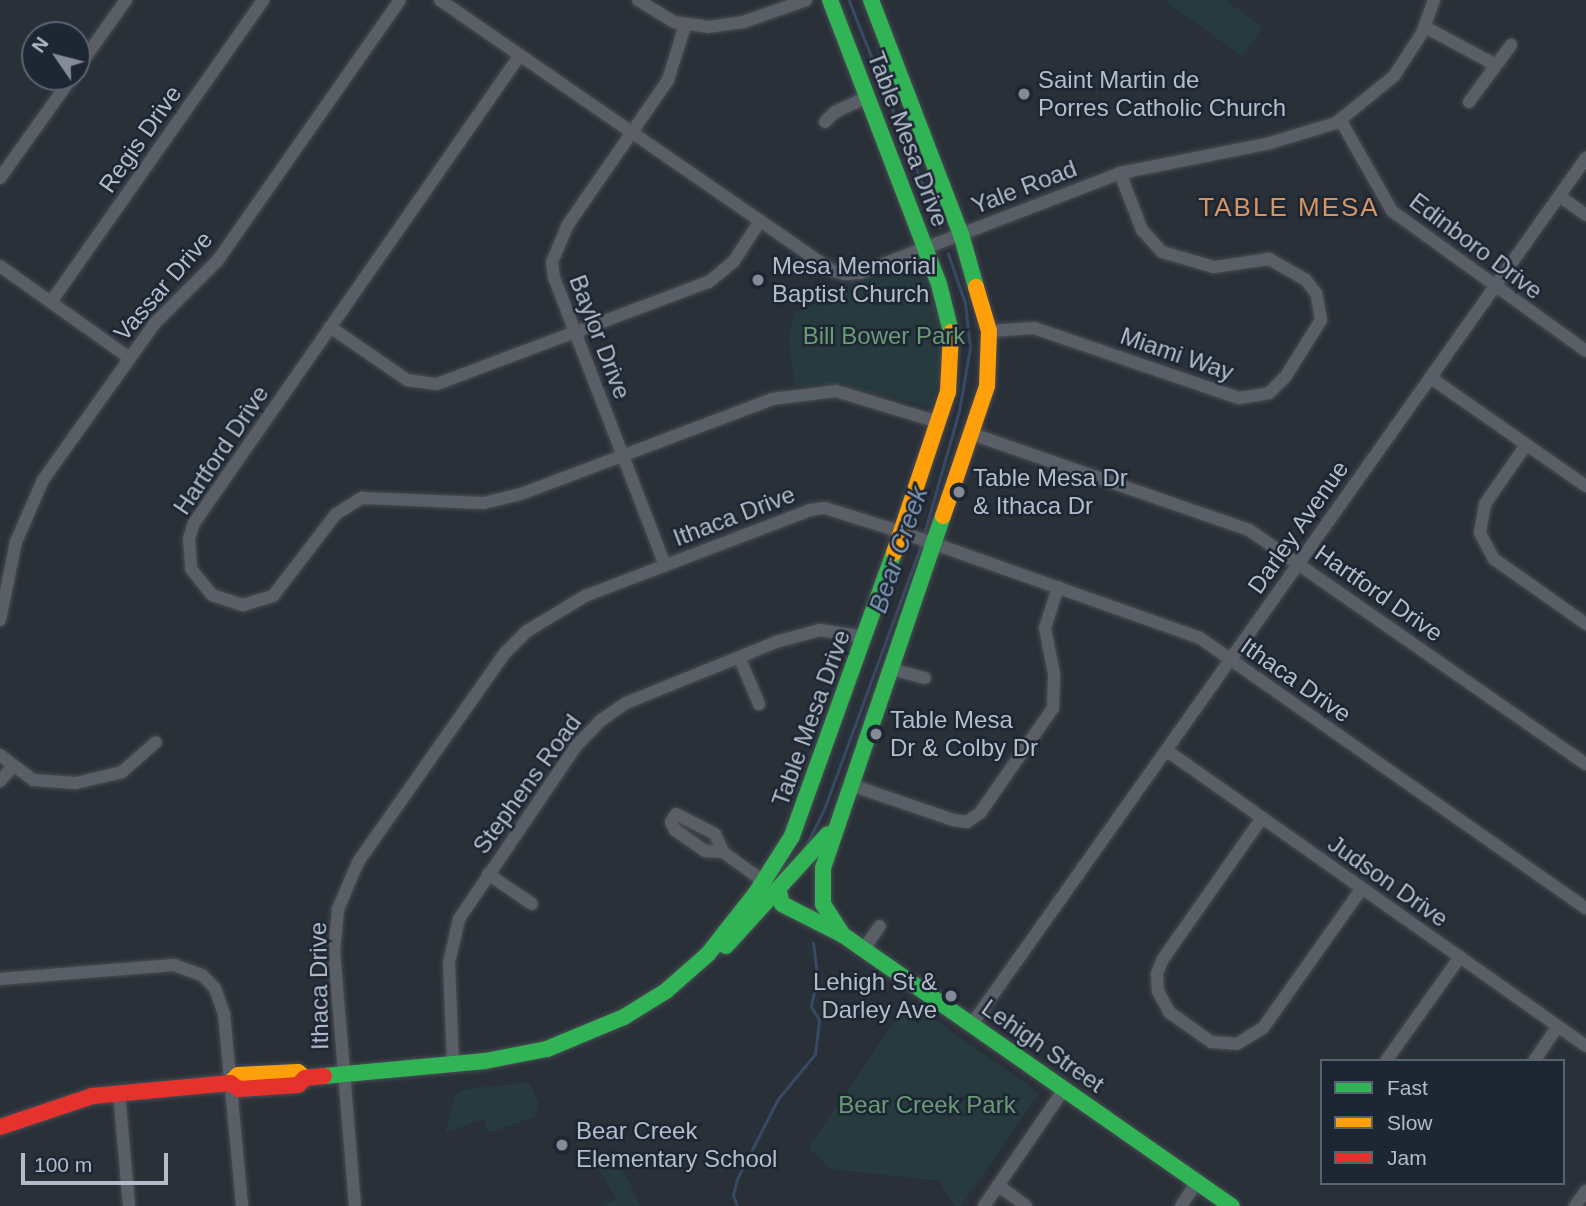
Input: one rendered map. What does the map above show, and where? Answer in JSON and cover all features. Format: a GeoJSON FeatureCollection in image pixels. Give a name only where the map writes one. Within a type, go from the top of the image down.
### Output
{"type":"FeatureCollection","features":[{"type":"Feature","properties":{"kind":"street"},"geometry":{"type":"LineString","coordinates":[[91,49],[126,0]]}},
{"type":"Feature","properties":{"kind":"street","name":"Regis Drive"},"geometry":{"type":"LineString","coordinates":[[51,303],[263,0]]}},
{"type":"Feature","properties":{"kind":"street","name":"Vassar Drive"},"geometry":{"type":"LineString","coordinates":[[0,620],[26,511],[128,357],[218,260],[400,0]]}},
{"type":"Feature","properties":{"kind":"street","name":"Yale Road"},"geometry":{"type":"LineString","coordinates":[[440,0],[831,270],[845,274],[860,273],[1120,173],[1305,135],[1341,121],[1394,76],[1424,27],[1434,0]]}},
{"type":"Feature","properties":{"kind":"street"},"geometry":{"type":"LineString","coordinates":[[638,0],[685,25],[732,25],[806,0]]}},
{"type":"Feature","properties":{"kind":"street","name":"Table Mesa Drive"},"geometry":{"type":"LineString","coordinates":[[0,1127],[80,1099],[119,1093],[230,1083],[239,1089],[298,1085],[305,1078],[531,1053],[594,1031],[666,991],[708,954],[765,882],[808,797],[864,637],[906,534],[948,392],[951,327],[925,247],[830,0]]}},
{"type":"Feature","properties":{"kind":"street","name":"Table Mesa Drive"},"geometry":{"type":"LineString","coordinates":[[843,935],[823,904],[820,887],[840,815],[891,668],[929,543],[972,434],[987,386],[989,331],[961,234],[871,0]]}},
{"type":"Feature","properties":{"kind":"street","name":"Baylor Drive"},"geometry":{"type":"LineString","coordinates":[[665,565],[554,278],[555,247],[668,80],[685,25]]}},
{"type":"Feature","properties":{"kind":"street"},"geometry":{"type":"LineString","coordinates":[[1424,27],[1494,64]]}},
{"type":"Feature","properties":{"kind":"street"},"geometry":{"type":"LineString","coordinates":[[1469,102],[1494,64],[1511,45]]}},
{"type":"Feature","properties":{"kind":"street","name":"Hartford Drive"},"geometry":{"type":"LineString","coordinates":[[520,55],[330,327],[188,538],[189,561],[200,583],[227,603],[243,605],[273,596],[336,514],[362,498],[484,503],[539,488],[759,404],[807,392],[864,397],[938,422]]}},
{"type":"Feature","properties":{"kind":"street"},"geometry":{"type":"LineString","coordinates":[[0,178],[62,91]]}},
{"type":"Feature","properties":{"kind":"street"},"geometry":{"type":"LineString","coordinates":[[825,122],[835,111],[867,97]]}},
{"type":"Feature","properties":{"kind":"street","name":"Edinboro Drive"},"geometry":{"type":"LineString","coordinates":[[1341,121],[1392,211],[1586,351]]}},
{"type":"Feature","properties":{"kind":"street","name":"Darley Avenue"},"geometry":{"type":"LineString","coordinates":[[972,1024],[1586,158]]}},
{"type":"Feature","properties":{"kind":"street","name":"Miami Way"},"geometry":{"type":"LineString","coordinates":[[989,331],[1034,328],[1239,398],[1254,398],[1276,388],[1317,332],[1321,318],[1317,293],[1301,276],[1274,260],[1214,267],[1162,252],[1142,230],[1120,173]]}},
{"type":"Feature","properties":{"kind":"street"},"geometry":{"type":"LineString","coordinates":[[1559,196],[1586,215]]}},
{"type":"Feature","properties":{"kind":"street"},"geometry":{"type":"LineString","coordinates":[[330,327],[407,380],[422,384],[448,381],[709,282],[734,261],[760,221]]}},
{"type":"Feature","properties":{"kind":"street"},"geometry":{"type":"LineString","coordinates":[[0,267],[128,357]]}},
{"type":"Feature","properties":{"kind":"street"},"geometry":{"type":"LineString","coordinates":[[1431,378],[1586,486]]}},
{"type":"Feature","properties":{"kind":"street","name":"Hartford Drive"},"geometry":{"type":"LineString","coordinates":[[972,434],[1243,527],[1299,562],[1586,764]]}},
{"type":"Feature","properties":{"kind":"street"},"geometry":{"type":"LineString","coordinates":[[1526,444],[1485,504],[1481,536],[1494,559],[1586,624]]}},
{"type":"Feature","properties":{"kind":"street","name":"Ithaca Drive"},"geometry":{"type":"LineString","coordinates":[[355,1206],[342,1074],[334,930],[347,881],[358,862],[505,653],[527,631],[585,596],[810,510],[825,508],[906,534],[1178,629],[1230,659],[1586,908]]}},
{"type":"Feature","properties":{"kind":"street"},"geometry":{"type":"LineString","coordinates":[[851,785],[953,820],[967,822],[979,813],[1052,708],[1054,674],[1045,628],[1058,587]]}},
{"type":"Feature","properties":{"kind":"street","name":"Stephens Road"},"geometry":{"type":"LineString","coordinates":[[453,1063],[449,963],[459,919],[576,747],[600,721],[626,703],[740,659],[776,642],[820,630],[864,637]]}},
{"type":"Feature","properties":{"kind":"street"},"geometry":{"type":"LineString","coordinates":[[740,659],[759,704]]}},
{"type":"Feature","properties":{"kind":"street"},"geometry":{"type":"LineString","coordinates":[[891,668],[925,678]]}},
{"type":"Feature","properties":{"kind":"street"},"geometry":{"type":"LineString","coordinates":[[0,755],[12,767],[48,782],[104,779],[138,761],[156,742]]}},
{"type":"Feature","properties":{"kind":"street","name":"Judson Drive"},"geometry":{"type":"LineString","coordinates":[[1166,750],[1586,1046]]}},
{"type":"Feature","properties":{"kind":"street"},"geometry":{"type":"LineString","coordinates":[[0,781],[12,767]]}},
{"type":"Feature","properties":{"kind":"street","name":"Table Mesa Drive"},"geometry":{"type":"LineString","coordinates":[[708,954],[731,943],[824,840],[840,815]]}},
{"type":"Feature","properties":{"kind":"street"},"geometry":{"type":"LineString","coordinates":[[1262,818],[1163,959],[1157,974],[1158,990],[1169,1012],[1205,1037],[1223,1045],[1237,1044],[1263,1028],[1362,888]]}},
{"type":"Feature","properties":{"kind":"street","name":"Lehigh Street"},"geometry":{"type":"LineString","coordinates":[[723,852],[779,892],[782,904],[826,924],[843,935],[1232,1206]]}},
{"type":"Feature","properties":{"kind":"street"},"geometry":{"type":"LineString","coordinates":[[488,874],[532,904]]}},
{"type":"Feature","properties":{"kind":"street"},"geometry":{"type":"LineString","coordinates":[[863,950],[880,926]]}},
{"type":"Feature","properties":{"kind":"street"},"geometry":{"type":"LineString","coordinates":[[1387,1059],[1460,957]]}},
{"type":"Feature","properties":{"kind":"street"},"geometry":{"type":"LineString","coordinates":[[0,979],[174,965],[189,968],[215,988],[222,1002],[242,1206]]}},
{"type":"Feature","properties":{"kind":"street"},"geometry":{"type":"LineString","coordinates":[[1535,1059],[1558,1026]]}},
{"type":"Feature","properties":{"kind":"street"},"geometry":{"type":"LineString","coordinates":[[984,1206],[1064,1089]]}},
{"type":"Feature","properties":{"kind":"street"},"geometry":{"type":"LineString","coordinates":[[119,1093],[129,1206]]}},
{"type":"Feature","properties":{"kind":"street"},"geometry":{"type":"LineString","coordinates":[[1181,1206],[1197,1182]]}},
{"type":"Feature","properties":{"kind":"street"},"geometry":{"type":"LineString","coordinates":[[998,1185],[1026,1206]]}},
{"type":"Feature","properties":{"kind":"street"},"geometry":{"type":"LineString","coordinates":[[1575,1206],[1586,1191]]}},
{"type":"Feature","properties":{"kind":"green space"},"geometry":{"type":"Polygon","coordinates":[[[1164,0],[1225,0],[1263,27],[1242,56],[1164,0]]]}},
{"type":"Feature","properties":{"kind":"green space","name":"Bill Bower Park"},"geometry":{"type":"Polygon","coordinates":[[[918,261],[939,319],[942,351],[933,408],[836,384],[794,386],[789,337],[794,312],[834,296],[839,284],[872,280],[918,261]]]}},
{"type":"Feature","properties":{"kind":"green space","name":"Bear Creek Park"},"geometry":{"type":"Polygon","coordinates":[[[908,1001],[1039,1093],[961,1206],[954,1206],[939,1181],[829,1169],[809,1147],[908,1001]]]}},
{"type":"Feature","properties":{"kind":"green space"},"geometry":{"type":"Polygon","coordinates":[[[529,1082],[539,1104],[535,1117],[488,1133],[483,1119],[445,1133],[455,1095],[467,1089],[529,1082]]]}},
{"type":"Feature","properties":{"kind":"green space"},"geometry":{"type":"Polygon","coordinates":[[[607,1156],[625,1174],[640,1206],[600,1206],[617,1199],[598,1168],[601,1157],[607,1156]]]}},
{"type":"Feature","properties":{"kind":"waterway","name":"Bear Creek"},"geometry":{"type":"LineString","coordinates":[[849,0],[940,228]]}},
{"type":"Feature","properties":{"kind":"waterway","name":"Bear Creek"},"geometry":{"type":"LineString","coordinates":[[924,534],[959,411],[970,348],[965,303],[948,254]]}},
{"type":"Feature","properties":{"kind":"waterway","name":"Bear Creek"},"geometry":{"type":"LineString","coordinates":[[805,848],[825,807],[921,544]]}},
{"type":"Feature","properties":{"kind":"waterway","name":"Bear Creek"},"geometry":{"type":"LineString","coordinates":[[737,1206],[733,1195],[737,1179],[778,1099],[815,1054],[819,1020],[811,1007],[817,975],[813,943]]}},
{"type":"Feature","properties":{"kind":"traffic: fast"},"geometry":{"type":"LineString","coordinates":[[830,0],[939,284],[951,332]]}},
{"type":"Feature","properties":{"kind":"traffic: fast"},"geometry":{"type":"LineString","coordinates":[[871,0],[961,234],[976,287]]}},
{"type":"Feature","properties":{"kind":"traffic: fast"},"geometry":{"type":"LineString","coordinates":[[843,935],[823,904],[823,868],[943,516]]}},
{"type":"Feature","properties":{"kind":"traffic: fast"},"geometry":{"type":"LineString","coordinates":[[324,1076],[485,1061],[547,1049],[624,1017],[666,991],[708,954],[756,893],[792,836],[894,553]]}},
{"type":"Feature","properties":{"kind":"traffic: fast"},"geometry":{"type":"LineString","coordinates":[[726,946],[828,834]]}},
{"type":"Feature","properties":{"kind":"traffic: fast"},"geometry":{"type":"LineString","coordinates":[[779,892],[782,904],[843,935],[1232,1206]]}},
{"type":"Feature","properties":{"kind":"traffic: slow"},"geometry":{"type":"LineString","coordinates":[[943,516],[987,386],[989,331],[976,287]]}},
{"type":"Feature","properties":{"kind":"traffic: slow"},"geometry":{"type":"LineString","coordinates":[[894,553],[948,392],[951,332]]}},
{"type":"Feature","properties":{"kind":"traffic: slow"},"geometry":{"type":"LineString","coordinates":[[230,1083],[238,1075],[298,1072],[305,1078]]}},
{"type":"Feature","properties":{"kind":"traffic: jam"},"geometry":{"type":"LineString","coordinates":[[0,1127],[92,1096],[230,1083],[239,1089],[298,1085],[305,1078],[324,1076]]}},
{"type":"Feature","properties":{"kind":"place","name":"Saint Martin de Porres Catholic Church"},"geometry":{"type":"Point","coordinates":[1024,94]}},
{"type":"Feature","properties":{"kind":"place","name":"Mesa Memorial Baptist Church"},"geometry":{"type":"Point","coordinates":[758,280]}},
{"type":"Feature","properties":{"kind":"place","name":"Table Mesa Dr & Ithaca Dr"},"geometry":{"type":"Point","coordinates":[959,492]}},
{"type":"Feature","properties":{"kind":"place","name":"Table Mesa Dr & Colby Dr"},"geometry":{"type":"Point","coordinates":[876,734]}},
{"type":"Feature","properties":{"kind":"place","name":"Lehigh St & Darley Ave"},"geometry":{"type":"Point","coordinates":[951,996]}},
{"type":"Feature","properties":{"kind":"place","name":"Bear Creek Elementary School"},"geometry":{"type":"Point","coordinates":[562,1145]}},
{"type":"Feature","properties":{"kind":"district","name":"TABLE MESA"},"geometry":{"type":"Point","coordinates":[1289,208]}}]}
